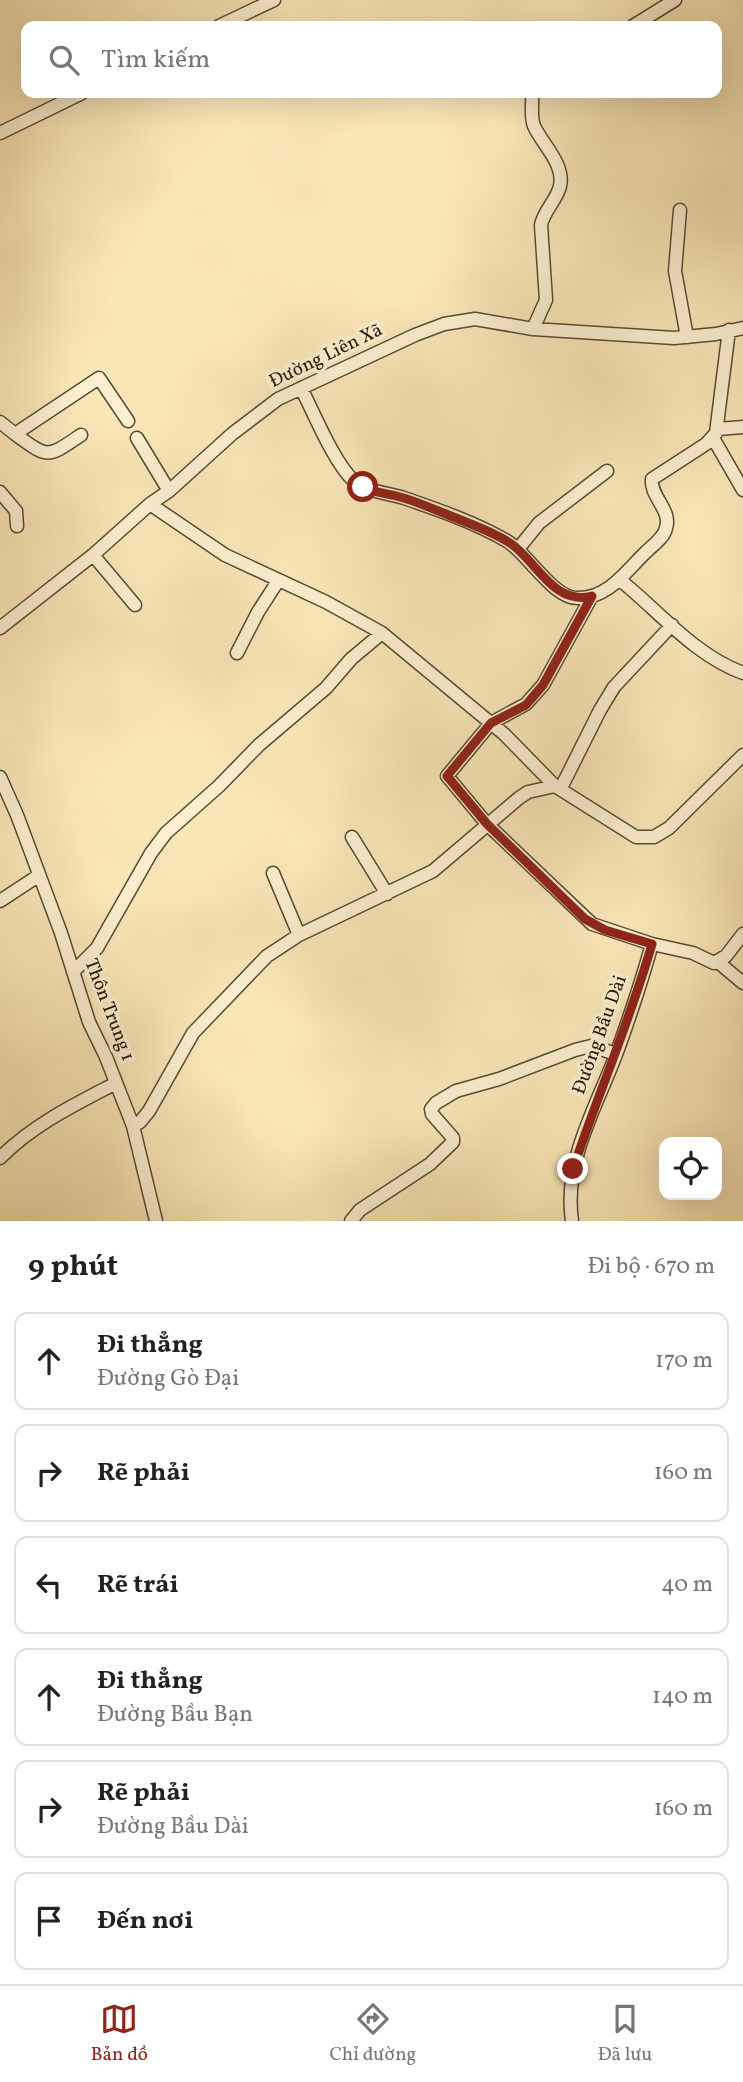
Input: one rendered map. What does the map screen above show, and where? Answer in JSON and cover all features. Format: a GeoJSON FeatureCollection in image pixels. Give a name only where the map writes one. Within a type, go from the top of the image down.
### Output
{"type":"FeatureCollection","features":[{"type":"Feature","properties":{"kind":"street"},"geometry":{"type":"LineString","coordinates":[[230,21],[274,0]]}},
{"type":"Feature","properties":{"kind":"street"},"geometry":{"type":"LineString","coordinates":[[641,21],[675,0]]}},
{"type":"Feature","properties":{"kind":"street"},"geometry":{"type":"LineString","coordinates":[[0,133],[72,98]]}},
{"type":"Feature","properties":{"kind":"street"},"geometry":{"type":"LineString","coordinates":[[531,98],[533,123],[561,174],[560,188],[543,216],[541,225],[546,300],[533,329]]}},
{"type":"Feature","properties":{"kind":"street"},"geometry":{"type":"LineString","coordinates":[[680,210],[676,271],[687,337]]}},
{"type":"Feature","properties":{"kind":"street","name":"Đường Liên Xã"},"geometry":{"type":"LineString","coordinates":[[0,628],[93,555],[253,417],[278,399],[415,335],[444,324],[475,319],[533,329],[687,337],[743,328]]}},
{"type":"Feature","properties":{"kind":"street"},"geometry":{"type":"LineString","coordinates":[[729,330],[715,434],[743,490]]}},
{"type":"Feature","properties":{"kind":"street"},"geometry":{"type":"LineString","coordinates":[[15,434],[99,378],[128,421]]}},
{"type":"Feature","properties":{"kind":"street"},"geometry":{"type":"LineString","coordinates":[[301,388],[339,461],[354,480],[373,492],[400,497],[485,529],[518,549],[545,578],[567,596],[577,598],[592,596],[609,588],[659,540],[667,526],[665,511],[652,488],[652,479],[715,434],[743,427]]}},
{"type":"Feature","properties":{"kind":"street"},"geometry":{"type":"LineString","coordinates":[[0,422],[43,453],[54,453],[81,435]]}},
{"type":"Feature","properties":{"kind":"street"},"geometry":{"type":"LineString","coordinates":[[137,438],[169,491]]}},
{"type":"Feature","properties":{"kind":"street"},"geometry":{"type":"LineString","coordinates":[[518,549],[539,523],[607,471]]}},
{"type":"Feature","properties":{"kind":"street"},"geometry":{"type":"LineString","coordinates":[[0,492],[16,511],[17,526]]}},
{"type":"Feature","properties":{"kind":"street"},"geometry":{"type":"LineString","coordinates":[[150,504],[208,546],[326,602],[382,633],[491,723],[558,787],[636,837],[654,836],[669,828],[743,755]]}},
{"type":"Feature","properties":{"kind":"street"},"geometry":{"type":"LineString","coordinates":[[93,555],[135,605]]}},
{"type":"Feature","properties":{"kind":"street"},"geometry":{"type":"LineString","coordinates":[[620,580],[714,660],[743,673]]}},
{"type":"Feature","properties":{"kind":"street"},"geometry":{"type":"LineString","coordinates":[[237,653],[278,581]]}},
{"type":"Feature","properties":{"kind":"street"},"geometry":{"type":"LineString","coordinates":[[592,596],[543,685],[526,705],[491,723],[447,776],[487,824],[592,924],[718,962],[743,983]]}},
{"type":"Feature","properties":{"kind":"street"},"geometry":{"type":"LineString","coordinates":[[558,787],[614,687],[672,625]]}},
{"type":"Feature","properties":{"kind":"street"},"geometry":{"type":"LineString","coordinates":[[73,972],[97,948],[144,864],[166,833],[219,786],[259,745],[326,688],[351,659],[382,633]]}},
{"type":"Feature","properties":{"kind":"street","name":"Thôn Trung 1"},"geometry":{"type":"LineString","coordinates":[[0,777],[17,815],[89,1022],[106,1057],[132,1126],[155,1221]]}},
{"type":"Feature","properties":{"kind":"street"},"geometry":{"type":"LineString","coordinates":[[132,1126],[140,1122],[149,1111],[193,1033],[267,956],[299,935],[433,871],[528,792],[558,787]]}},
{"type":"Feature","properties":{"kind":"street"},"geometry":{"type":"LineString","coordinates":[[352,837],[387,894]]}},
{"type":"Feature","properties":{"kind":"street"},"geometry":{"type":"LineString","coordinates":[[273,873],[299,935]]}},
{"type":"Feature","properties":{"kind":"street"},"geometry":{"type":"LineString","coordinates":[[0,901],[38,876]]}},
{"type":"Feature","properties":{"kind":"street"},"geometry":{"type":"LineString","coordinates":[[718,962],[730,953],[743,934]]}},
{"type":"Feature","properties":{"kind":"street","name":"Đường Bầu Dài"},"geometry":{"type":"LineString","coordinates":[[572,1221],[570,1199],[573,1169],[601,1085],[616,1054],[652,944]]}},
{"type":"Feature","properties":{"kind":"street"},"geometry":{"type":"LineString","coordinates":[[351,1221],[360,1210],[430,1164],[453,1142],[432,1114],[436,1103],[456,1091],[499,1079],[586,1047],[600,1048],[616,1054]]}},
{"type":"Feature","properties":{"kind":"street"},"geometry":{"type":"LineString","coordinates":[[0,1158],[11,1146],[46,1120],[116,1083]]}},
{"type":"Feature","properties":{"kind":"route"},"geometry":{"type":"LineString","coordinates":[[363,487],[373,492],[400,497],[485,529],[518,549],[532,566],[567,596],[592,596],[543,685],[526,705],[491,723],[460,757],[447,776],[487,824],[585,919],[605,930],[652,944],[616,1054],[601,1085],[573,1169]]}}]}
